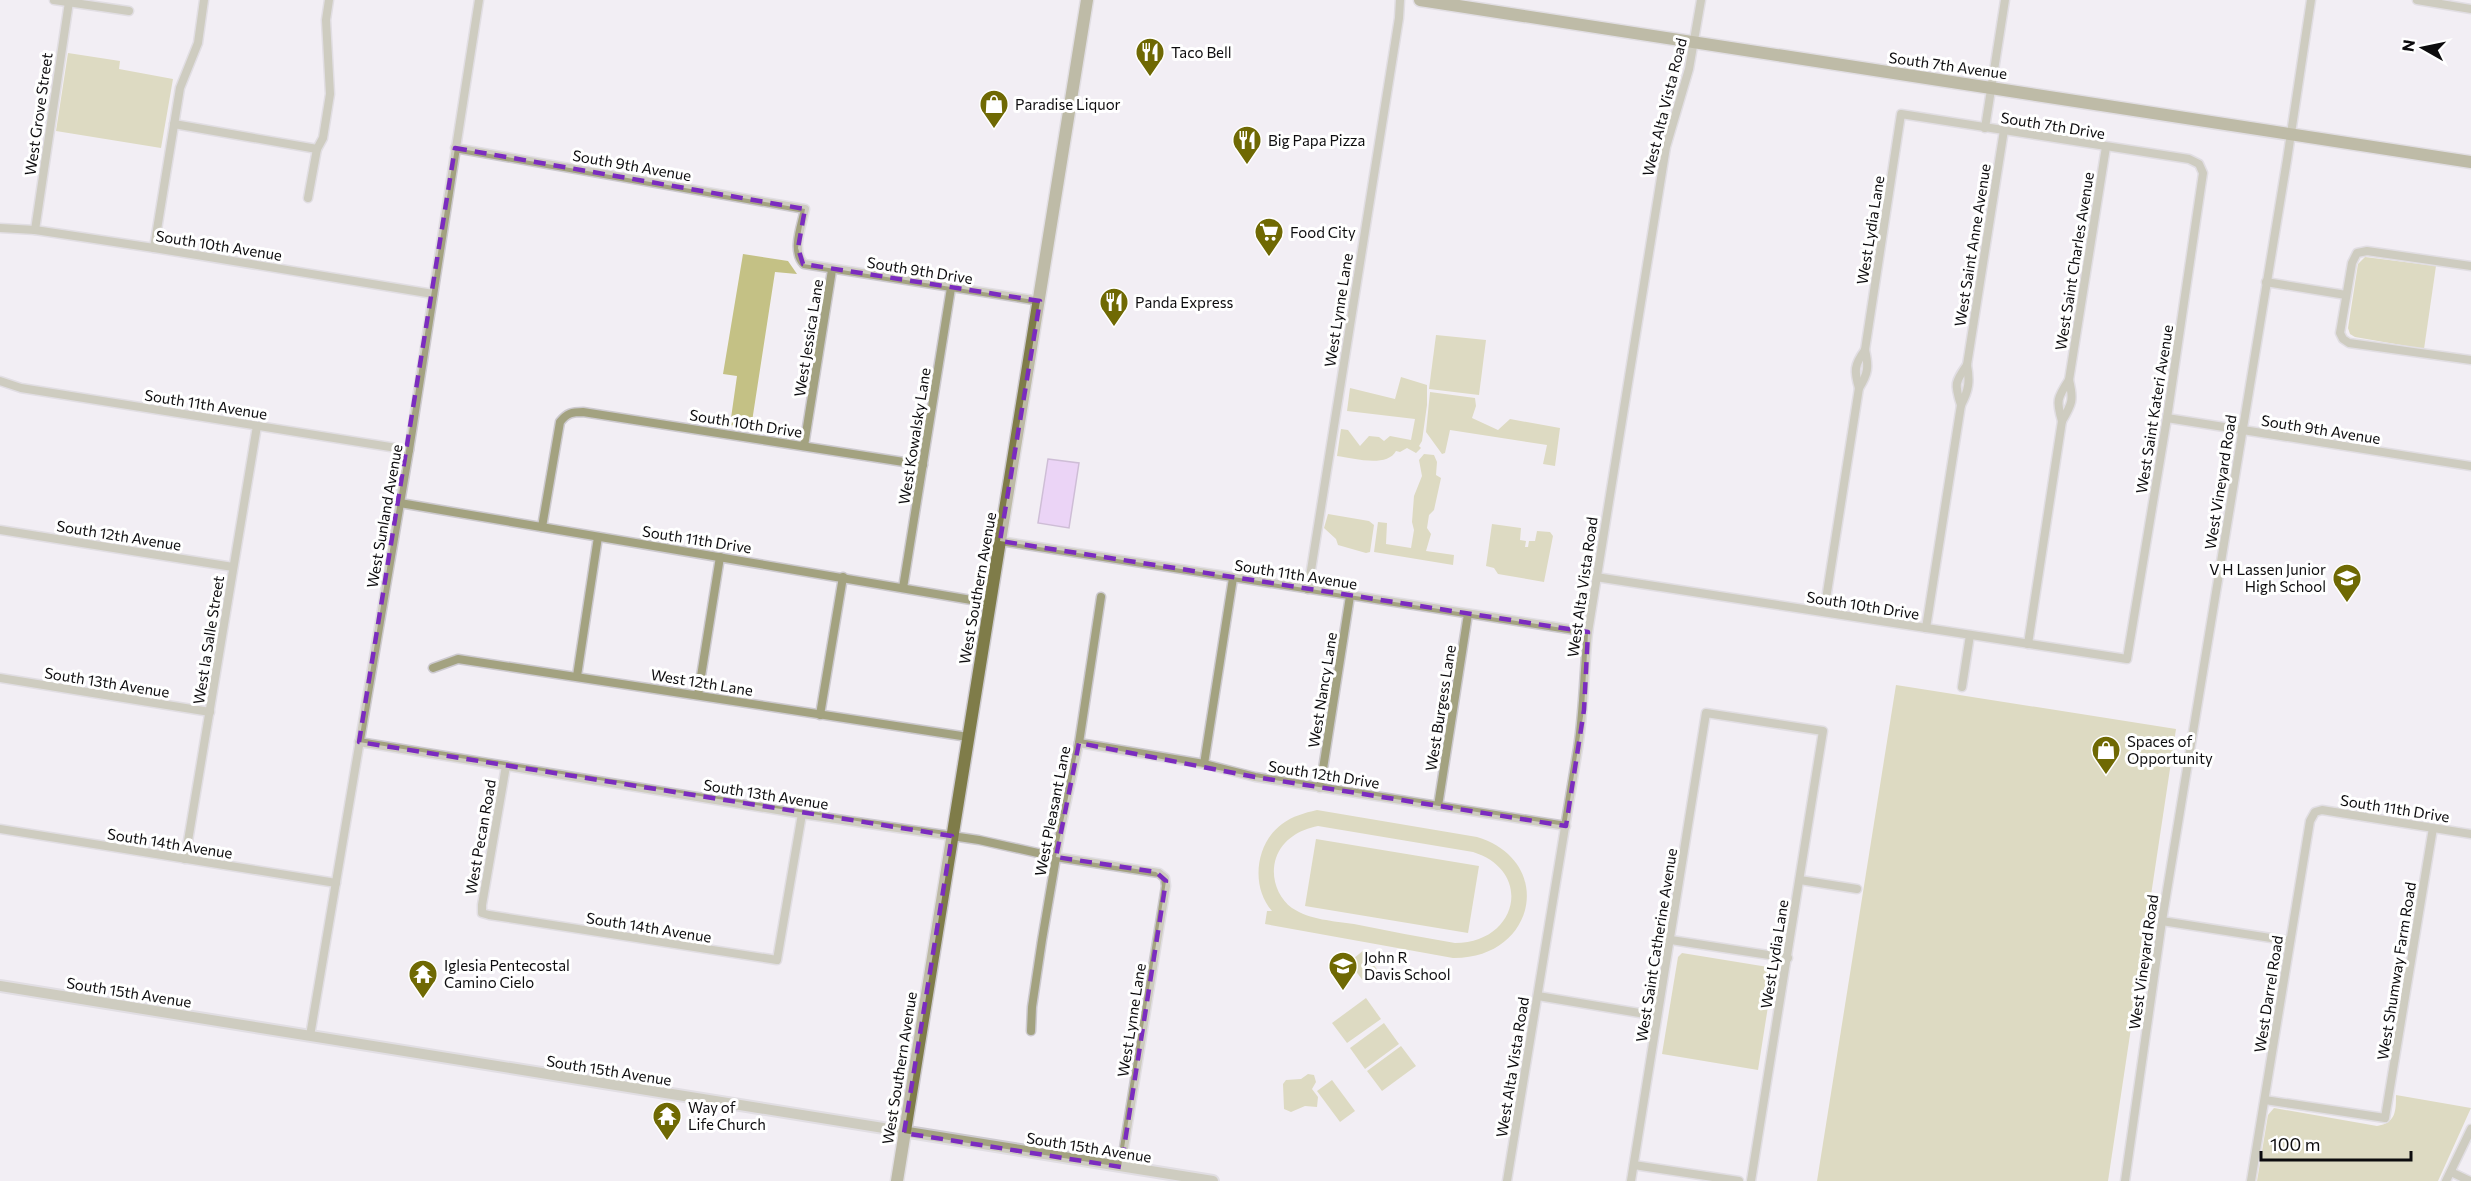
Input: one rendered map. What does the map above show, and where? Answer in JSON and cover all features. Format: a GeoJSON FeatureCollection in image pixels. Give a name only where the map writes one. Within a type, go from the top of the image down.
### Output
{"type":"FeatureCollection","features":[{"type":"Feature","properties":{"kind":"main road","name":"West Southern Avenue"},"geometry":{"type":"LineString","coordinates":[[897,1181],[1087,0]]}},
{"type":"Feature","properties":{"kind":"main road","name":"South 7th Avenue"},"geometry":{"type":"LineString","coordinates":[[1420,0],[2471,162]]}},
{"type":"Feature","properties":{"kind":"street"},"geometry":{"type":"LineString","coordinates":[[54,0],[129,11]]}},
{"type":"Feature","properties":{"kind":"street"},"geometry":{"type":"LineString","coordinates":[[154,248],[180,88],[198,43],[204,0]]}},
{"type":"Feature","properties":{"kind":"street"},"geometry":{"type":"LineString","coordinates":[[308,198],[316,149],[323,138],[330,94],[326,20],[329,0]]}},
{"type":"Feature","properties":{"kind":"street","name":"West Sunland Avenue"},"geometry":{"type":"LineString","coordinates":[[310,1036],[409,450],[479,0]]}},
{"type":"Feature","properties":{"kind":"street","name":"West Lynne Lane"},"geometry":{"type":"LineString","coordinates":[[1308,590],[1400,0]]}},
{"type":"Feature","properties":{"kind":"street","name":"West Alta Vista Road"},"geometry":{"type":"LineString","coordinates":[[1507,1181],[1584,710],[1584,664],[1596,577],[1666,147],[1689,69],[1701,0]]}},
{"type":"Feature","properties":{"kind":"street"},"geometry":{"type":"LineString","coordinates":[[1986,128],[2006,0]]}},
{"type":"Feature","properties":{"kind":"street","name":"West Vineyard Road"},"geometry":{"type":"LineString","coordinates":[[2125,1181],[2162,921],[2311,0]]}},
{"type":"Feature","properties":{"kind":"street"},"geometry":{"type":"LineString","coordinates":[[2417,0],[2471,9]]}},
{"type":"Feature","properties":{"kind":"street","name":"West Grove Street"},"geometry":{"type":"LineString","coordinates":[[35,230],[69,2]]}},
{"type":"Feature","properties":{"kind":"street","name":"South 7th Drive"},"geometry":{"type":"LineString","coordinates":[[1901,114],[2189,159],[2199,164]]}},
{"type":"Feature","properties":{"kind":"street","name":"West Lydia Lane"},"geometry":{"type":"LineString","coordinates":[[1824,612],[1859,388],[1867,376],[1869,366],[1864,350],[1901,114]]}},
{"type":"Feature","properties":{"kind":"street"},"geometry":{"type":"LineString","coordinates":[[174,124],[316,149]]}},
{"type":"Feature","properties":{"kind":"street","name":"West Saint Anne Avenue"},"geometry":{"type":"LineString","coordinates":[[1926,628],[1961,405],[1970,382],[1967,364],[2004,130]]}},
{"type":"Feature","properties":{"kind":"street","name":"West Saint Charles Avenue"},"geometry":{"type":"LineString","coordinates":[[2028,644],[2062,421],[2073,397],[2069,380],[2106,147]]}},
{"type":"Feature","properties":{"kind":"street","name":"South 9th Avenue"},"geometry":{"type":"LineString","coordinates":[[455,148],[805,209]]}},
{"type":"Feature","properties":{"kind":"street","name":"West Saint Kateri Avenue"},"geometry":{"type":"LineString","coordinates":[[2127,659],[2167,418],[2203,172],[2199,164]]}},
{"type":"Feature","properties":{"kind":"street","name":"West Jessica Lane"},"geometry":{"type":"LineString","coordinates":[[800,259],[798,248],[805,209]]}},
{"type":"Feature","properties":{"kind":"street","name":"South 10th Avenue"},"geometry":{"type":"LineString","coordinates":[[0,228],[35,230],[154,248],[433,294]]}},
{"type":"Feature","properties":{"kind":"street"},"geometry":{"type":"LineString","coordinates":[[2471,266],[2367,251],[2357,253],[2352,263],[2340,329],[2343,339],[2349,343],[2471,360]]}},
{"type":"Feature","properties":{"kind":"street","name":"South 9th Drive"},"geometry":{"type":"LineString","coordinates":[[800,259],[808,266],[1040,301]]}},
{"type":"Feature","properties":{"kind":"street","name":"West Jessica Lane"},"geometry":{"type":"LineString","coordinates":[[804,446],[832,270]]}},
{"type":"Feature","properties":{"kind":"street"},"geometry":{"type":"LineString","coordinates":[[2266,282],[2346,295]]}},
{"type":"Feature","properties":{"kind":"street","name":"West Kowalsky Lane"},"geometry":{"type":"LineString","coordinates":[[903,588],[951,288]]}},
{"type":"Feature","properties":{"kind":"street","name":"West Saint Anne Avenue"},"geometry":{"type":"LineString","coordinates":[[1961,405],[1955,387],[1956,381],[1967,364]]}},
{"type":"Feature","properties":{"kind":"street","name":"West Saint Charles Avenue"},"geometry":{"type":"LineString","coordinates":[[2062,421],[2057,404],[2059,395],[2069,380]]}},
{"type":"Feature","properties":{"kind":"street","name":"South 11th Avenue"},"geometry":{"type":"LineString","coordinates":[[0,381],[21,388],[409,450]]}},
{"type":"Feature","properties":{"kind":"street","name":"South 10th Drive"},"geometry":{"type":"LineString","coordinates":[[542,527],[558,429],[565,415],[583,411],[923,465]]}},
{"type":"Feature","properties":{"kind":"street","name":"South 9th Avenue"},"geometry":{"type":"LineString","coordinates":[[2167,418],[2471,466]]}},
{"type":"Feature","properties":{"kind":"street","name":"West la Salle Street"},"geometry":{"type":"LineString","coordinates":[[185,859],[257,426]]}},
{"type":"Feature","properties":{"kind":"street","name":"South 11th Drive"},"geometry":{"type":"LineString","coordinates":[[400,503],[989,603]]}},
{"type":"Feature","properties":{"kind":"street","name":"South 12th Avenue"},"geometry":{"type":"LineString","coordinates":[[0,530],[233,567]]}},
{"type":"Feature","properties":{"kind":"street"},"geometry":{"type":"LineString","coordinates":[[577,676],[598,537]]}},
{"type":"Feature","properties":{"kind":"street","name":"South 11th Avenue"},"geometry":{"type":"LineString","coordinates":[[1000,542],[1588,632]]}},
{"type":"Feature","properties":{"kind":"street"},"geometry":{"type":"LineString","coordinates":[[698,695],[720,557]]}},
{"type":"Feature","properties":{"kind":"street"},"geometry":{"type":"LineString","coordinates":[[820,715],[843,577]]}},
{"type":"Feature","properties":{"kind":"street","name":"South 10th Drive"},"geometry":{"type":"LineString","coordinates":[[1596,577],[2127,659]]}},
{"type":"Feature","properties":{"kind":"street"},"geometry":{"type":"LineString","coordinates":[[1204,764],[1233,578]]}},
{"type":"Feature","properties":{"kind":"street","name":"West Nancy Lane"},"geometry":{"type":"LineString","coordinates":[[1320,788],[1350,596]]}},
{"type":"Feature","properties":{"kind":"street","name":"West Pleasant Lane"},"geometry":{"type":"LineString","coordinates":[[1031,1031],[1032,1007],[1056,857],[1079,743],[1101,597]]}},
{"type":"Feature","properties":{"kind":"street","name":"West Burgess Lane"},"geometry":{"type":"LineString","coordinates":[[1438,806],[1468,614]]}},
{"type":"Feature","properties":{"kind":"street"},"geometry":{"type":"LineString","coordinates":[[1962,687],[1970,635]]}},
{"type":"Feature","properties":{"kind":"street","name":"West 12th Lane"},"geometry":{"type":"LineString","coordinates":[[433,668],[458,659],[968,737]]}},
{"type":"Feature","properties":{"kind":"street","name":"South 13th Avenue"},"geometry":{"type":"LineString","coordinates":[[0,678],[210,712]]}},
{"type":"Feature","properties":{"kind":"street","name":"West Lydia Lane"},"geometry":{"type":"LineString","coordinates":[[1706,713],[1822,730],[1788,958],[1751,1181]]}},
{"type":"Feature","properties":{"kind":"street","name":"West Saint Catherine Avenue"},"geometry":{"type":"LineString","coordinates":[[1631,1181],[1706,713]]}},
{"type":"Feature","properties":{"kind":"street","name":"South 13th Avenue"},"geometry":{"type":"LineString","coordinates":[[359,742],[952,836],[1056,857],[1156,872],[1165,878]]}},
{"type":"Feature","properties":{"kind":"street","name":"South 12th Drive"},"geometry":{"type":"LineString","coordinates":[[1079,743],[1204,764],[1255,777],[1566,826]]}},
{"type":"Feature","properties":{"kind":"street","name":"West Pecan Road"},"geometry":{"type":"LineString","coordinates":[[482,913],[506,766]]}},
{"type":"Feature","properties":{"kind":"street","name":"South 11th Drive"},"geometry":{"type":"LineString","coordinates":[[2315,812],[2322,810],[2471,834]]}},
{"type":"Feature","properties":{"kind":"street","name":"West Darrel Road"},"geometry":{"type":"LineString","coordinates":[[2251,1181],[2310,821],[2315,812]]}},
{"type":"Feature","properties":{"kind":"street","name":"South 14th Avenue"},"geometry":{"type":"LineString","coordinates":[[482,913],[777,960],[802,814]]}},
{"type":"Feature","properties":{"kind":"street","name":"West Shumway Farm Road"},"geometry":{"type":"LineString","coordinates":[[2265,1100],[2385,1118],[2433,828]]}},
{"type":"Feature","properties":{"kind":"street","name":"South 14th Avenue"},"geometry":{"type":"LineString","coordinates":[[0,829],[336,883]]}},
{"type":"Feature","properties":{"kind":"street","name":"West Lynne Lane"},"geometry":{"type":"LineString","coordinates":[[1121,1167],[1166,886],[1165,878]]}},
{"type":"Feature","properties":{"kind":"street"},"geometry":{"type":"LineString","coordinates":[[1800,880],[1857,890]]}},
{"type":"Feature","properties":{"kind":"street"},"geometry":{"type":"LineString","coordinates":[[2162,921],[2290,941]]}},
{"type":"Feature","properties":{"kind":"street"},"geometry":{"type":"LineString","coordinates":[[1671,940],[1788,958]]}},
{"type":"Feature","properties":{"kind":"street","name":"South 15th Avenue"},"geometry":{"type":"LineString","coordinates":[[0,987],[1195,1180],[1213,1181]]}},
{"type":"Feature","properties":{"kind":"street"},"geometry":{"type":"LineString","coordinates":[[1538,996],[1657,1016]]}},
{"type":"Feature","properties":{"kind":"street"},"geometry":{"type":"LineString","coordinates":[[2446,1181],[2471,1129]]}},
{"type":"Feature","properties":{"kind":"street"},"geometry":{"type":"LineString","coordinates":[[1634,1165],[1739,1181]]}},
{"type":"Feature","properties":{"kind":"street"},"geometry":{"type":"LineString","coordinates":[[2451,1172],[2470,1181]]}},
{"type":"Feature","properties":{"kind":"highlighted area"},"geometry":{"type":"Polygon","coordinates":[[[455,148],[805,209],[798,248],[803,264],[1040,301],[1000,541],[1588,632],[1584,710],[1566,826],[1255,777],[1079,743],[1056,857],[1156,872],[1166,881],[1121,1167],[904,1133],[952,836],[359,742],[455,148]]]}},
{"type":"Feature","properties":{"kind":"shaded area"},"geometry":{"type":"Polygon","coordinates":[[[68,53],[120,61],[119,69],[173,79],[161,148],[56,131],[68,53]]]}},
{"type":"Feature","properties":{"kind":"shaded area"},"geometry":{"type":"Polygon","coordinates":[[[743,254],[788,261],[797,274],[775,272],[751,428],[730,425],[737,376],[723,374],[743,254]]]}},
{"type":"Feature","properties":{"kind":"shaded area"},"geometry":{"type":"Polygon","coordinates":[[[2365,257],[2436,266],[2424,349],[2355,337],[2350,334],[2348,328],[2358,264],[2365,257]]]}},
{"type":"Feature","properties":{"kind":"shaded area"},"geometry":{"type":"Polygon","coordinates":[[[1436,335],[1486,340],[1479,395],[1429,389],[1436,335]]]}},
{"type":"Feature","properties":{"kind":"shaded area"},"geometry":{"type":"Polygon","coordinates":[[[1401,377],[1427,385],[1427,405],[1422,441],[1419,446],[1421,448],[1416,453],[1407,448],[1400,452],[1396,451],[1392,456],[1378,461],[1337,456],[1341,429],[1348,430],[1360,446],[1369,436],[1379,437],[1384,441],[1390,436],[1411,440],[1415,419],[1347,411],[1350,388],[1395,399],[1401,377]]]}},
{"type":"Feature","properties":{"kind":"shaded area"},"geometry":{"type":"Polygon","coordinates":[[[1430,392],[1475,398],[1476,406],[1472,418],[1498,430],[1510,419],[1560,428],[1555,466],[1543,464],[1547,445],[1450,430],[1445,453],[1442,454],[1426,432],[1430,392]]]}},
{"type":"Feature","properties":{"kind":"shaded area"},"geometry":{"type":"Polygon","coordinates":[[[1424,454],[1434,455],[1437,462],[1436,475],[1441,478],[1434,510],[1429,515],[1427,528],[1431,534],[1426,551],[1454,555],[1453,565],[1374,552],[1378,522],[1387,523],[1386,544],[1411,548],[1414,530],[1412,522],[1414,496],[1422,476],[1419,460],[1424,454]]]}},
{"type":"Feature","properties":{"kind":"shaded area"},"geometry":{"type":"Polygon","coordinates":[[[1048,459],[1079,463],[1069,528],[1038,523],[1048,459]]]}},
{"type":"Feature","properties":{"kind":"shaded area"},"geometry":{"type":"Polygon","coordinates":[[[1328,514],[1369,521],[1374,525],[1370,552],[1366,553],[1338,545],[1336,539],[1324,528],[1328,514]]]}},
{"type":"Feature","properties":{"kind":"shaded area"},"geometry":{"type":"Polygon","coordinates":[[[1492,524],[1521,528],[1520,540],[1526,541],[1525,547],[1528,547],[1529,541],[1535,541],[1537,531],[1550,532],[1553,536],[1544,582],[1498,574],[1494,568],[1486,566],[1492,524]]]}},
{"type":"Feature","properties":{"kind":"shaded area"},"geometry":{"type":"Polygon","coordinates":[[[1896,685],[2176,729],[2108,1181],[1817,1181],[1896,685]]]}},
{"type":"Feature","properties":{"kind":"shaded area"},"geometry":{"type":"Polygon","coordinates":[[[1317,810],[1477,837],[1502,849],[1518,866],[1526,886],[1526,907],[1518,926],[1503,943],[1481,954],[1453,958],[1265,924],[1267,911],[1272,911],[1265,901],[1259,877],[1259,865],[1266,842],[1282,824],[1294,817],[1317,810]],[[1318,826],[1304,830],[1287,841],[1276,858],[1274,879],[1282,898],[1292,908],[1306,915],[1455,943],[1476,940],[1493,931],[1504,919],[1510,905],[1511,889],[1505,874],[1492,861],[1473,852],[1318,826]]]}},
{"type":"Feature","properties":{"kind":"shaded area"},"geometry":{"type":"Polygon","coordinates":[[[1316,839],[1479,866],[1468,933],[1305,906],[1316,839]]]}},
{"type":"Feature","properties":{"kind":"shaded area"},"geometry":{"type":"Polygon","coordinates":[[[1364,950],[1378,971],[1364,982],[1349,962],[1364,950]]]}},
{"type":"Feature","properties":{"kind":"shaded area"},"geometry":{"type":"Polygon","coordinates":[[[1682,953],[1774,968],[1758,1070],[1662,1054],[1678,957],[1682,953]]]}},
{"type":"Feature","properties":{"kind":"shaded area"},"geometry":{"type":"Polygon","coordinates":[[[1366,998],[1381,1019],[1347,1043],[1332,1023],[1366,998]]]}},
{"type":"Feature","properties":{"kind":"shaded area"},"geometry":{"type":"Polygon","coordinates":[[[1384,1023],[1399,1044],[1365,1069],[1350,1048],[1384,1023]]]}},
{"type":"Feature","properties":{"kind":"shaded area"},"geometry":{"type":"Polygon","coordinates":[[[1401,1046],[1416,1066],[1382,1091],[1367,1071],[1401,1046]]]}},
{"type":"Feature","properties":{"kind":"shaded area"},"geometry":{"type":"Polygon","coordinates":[[[1308,1074],[1314,1075],[1316,1082],[1312,1089],[1318,1097],[1317,1107],[1305,1106],[1291,1112],[1284,1109],[1283,1084],[1286,1080],[1301,1079],[1308,1074]]]}},
{"type":"Feature","properties":{"kind":"shaded area"},"geometry":{"type":"Polygon","coordinates":[[[1332,1080],[1355,1111],[1340,1122],[1317,1091],[1332,1080]]]}},
{"type":"Feature","properties":{"kind":"shaded area"},"geometry":{"type":"Polygon","coordinates":[[[2396,1095],[2471,1108],[2438,1181],[2257,1181],[2268,1115],[2274,1108],[2377,1126],[2388,1122],[2394,1115],[2396,1095]]]}},
{"type":"Feature","properties":{"kind":"place","name":"Taco Bell"},"geometry":{"type":"Point","coordinates":[1150,78]}},
{"type":"Feature","properties":{"kind":"place","name":"Paradise Liquor"},"geometry":{"type":"Point","coordinates":[994,130]}},
{"type":"Feature","properties":{"kind":"place","name":"Big Papa Pizza"},"geometry":{"type":"Point","coordinates":[1247,166]}},
{"type":"Feature","properties":{"kind":"place","name":"Food City"},"geometry":{"type":"Point","coordinates":[1269,258]}},
{"type":"Feature","properties":{"kind":"place","name":"Panda Express"},"geometry":{"type":"Point","coordinates":[1114,328]}},
{"type":"Feature","properties":{"kind":"place","name":"V H Lassen Junior High School"},"geometry":{"type":"Point","coordinates":[2347,604]}},
{"type":"Feature","properties":{"kind":"place","name":"Spaces of Opportunity"},"geometry":{"type":"Point","coordinates":[2106,776]}},
{"type":"Feature","properties":{"kind":"place","name":"John R Davis School"},"geometry":{"type":"Point","coordinates":[1343,992]}},
{"type":"Feature","properties":{"kind":"place","name":"Iglesia Pentecostal Camino Cielo"},"geometry":{"type":"Point","coordinates":[423,1000]}},
{"type":"Feature","properties":{"kind":"place","name":"Way of Life Church"},"geometry":{"type":"Point","coordinates":[667,1142]}}]}
